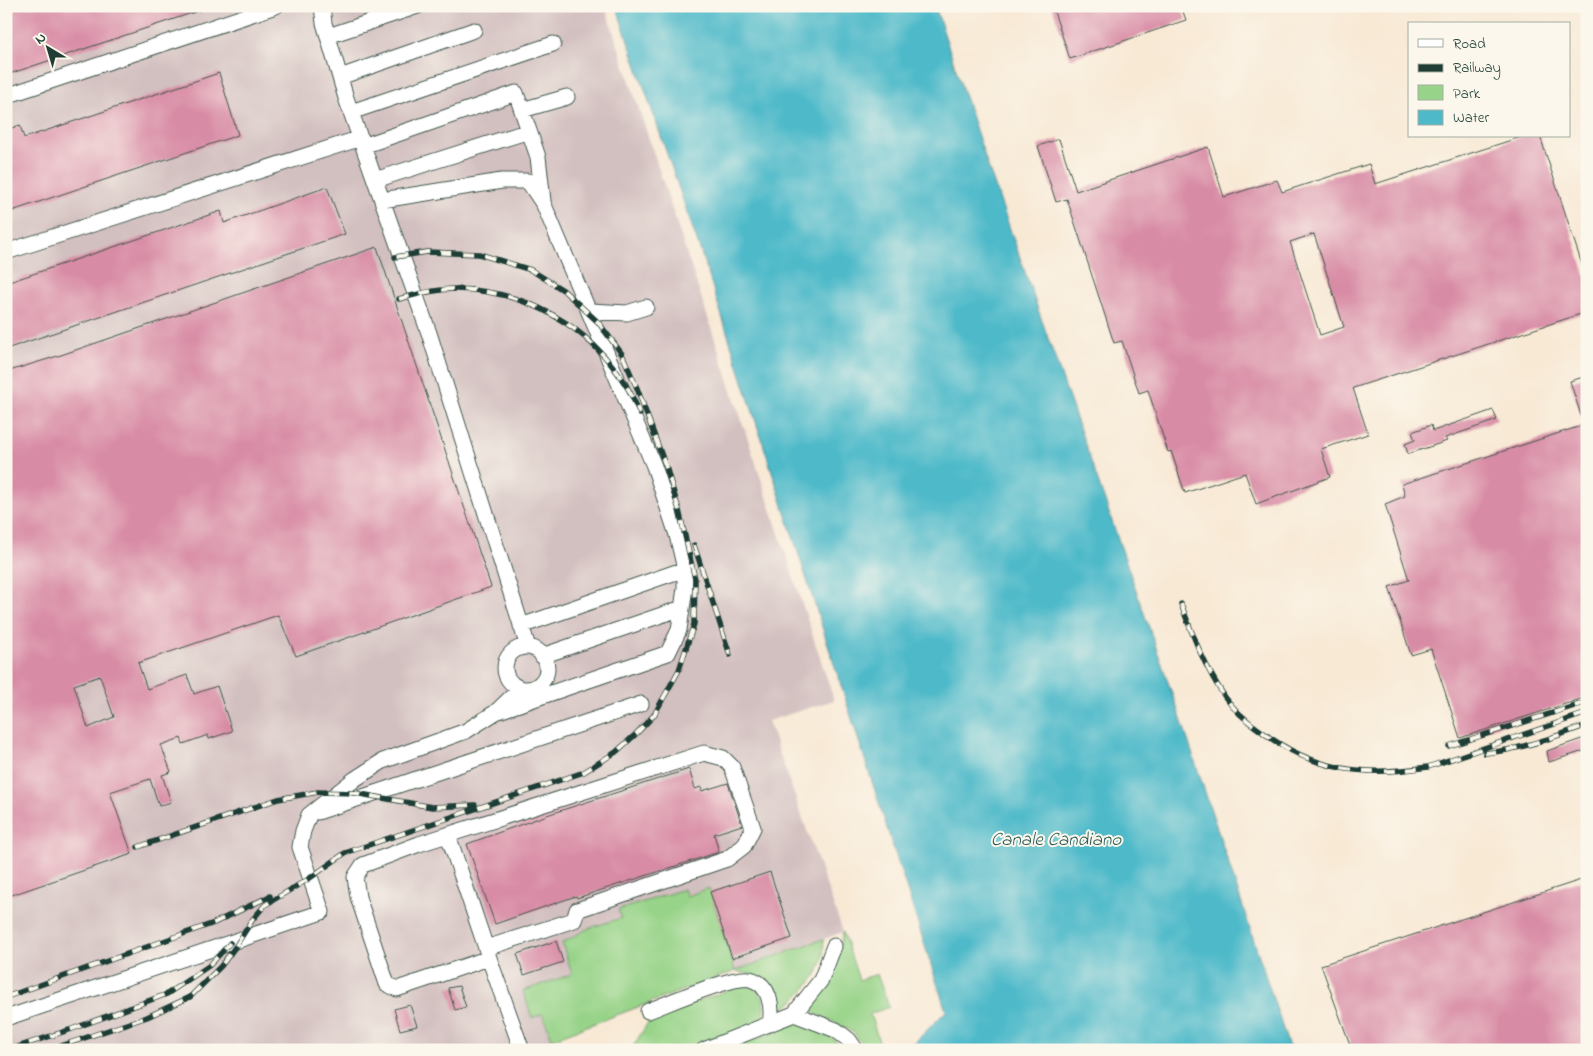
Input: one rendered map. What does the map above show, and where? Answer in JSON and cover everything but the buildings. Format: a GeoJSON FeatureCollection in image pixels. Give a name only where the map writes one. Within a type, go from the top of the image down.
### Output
{"type":"FeatureCollection","features":[{"type":"Feature","properties":{"kind":"street"},"geometry":{"type":"LineString","coordinates":[[6,96],[276,6]]}},
{"type":"Feature","properties":{"kind":"street"},"geometry":{"type":"LineString","coordinates":[[322,6],[328,36],[340,77],[429,333],[528,647]]}},
{"type":"Feature","properties":{"kind":"street"},"geometry":{"type":"LineString","coordinates":[[328,36],[418,6]]}},
{"type":"Feature","properties":{"kind":"street"},"geometry":{"type":"LineString","coordinates":[[340,77],[474,30]]}},
{"type":"Feature","properties":{"kind":"street"},"geometry":{"type":"LineString","coordinates":[[352,112],[553,44]]}},
{"type":"Feature","properties":{"kind":"street"},"geometry":{"type":"LineString","coordinates":[[6,252],[516,93],[538,157],[544,206]]}},
{"type":"Feature","properties":{"kind":"street"},"geometry":{"type":"LineString","coordinates":[[522,110],[567,97]]}},
{"type":"Feature","properties":{"kind":"street"},"geometry":{"type":"LineString","coordinates":[[375,180],[529,131]]}},
{"type":"Feature","properties":{"kind":"street"},"geometry":{"type":"LineString","coordinates":[[382,200],[502,182],[528,181],[544,206],[654,466],[677,535],[685,568],[685,588],[679,630],[668,653],[496,712]]}},
{"type":"Feature","properties":{"kind":"street"},"geometry":{"type":"LineString","coordinates":[[590,311],[627,313],[646,308]]}},
{"type":"Feature","properties":{"kind":"street"},"geometry":{"type":"LineString","coordinates":[[521,626],[685,568]]}},
{"type":"Feature","properties":{"kind":"street"},"geometry":{"type":"LineString","coordinates":[[542,656],[682,608]]}},
{"type":"Feature","properties":{"kind":"street"},"geometry":{"type":"LineString","coordinates":[[528,647],[534,649],[542,656],[547,666],[543,680],[533,688],[520,688],[509,681],[504,669],[505,662],[514,651],[528,647]]}},
{"type":"Feature","properties":{"kind":"street"},"geometry":{"type":"LineString","coordinates":[[6,1018],[322,912],[300,847],[309,815],[355,779],[383,761],[466,731],[496,712],[520,688]]}},
{"type":"Feature","properties":{"kind":"street"},"geometry":{"type":"LineString","coordinates":[[309,815],[641,704]]}},
{"type":"Feature","properties":{"kind":"street"},"geometry":{"type":"LineString","coordinates":[[704,753],[723,758],[732,766],[753,828],[744,846],[727,860],[577,910],[574,920],[397,989],[387,984],[358,897],[355,878],[363,864],[448,835],[704,753]]}},
{"type":"Feature","properties":{"kind":"street"},"geometry":{"type":"LineString","coordinates":[[448,835],[522,1050]]}},
{"type":"Feature","properties":{"kind":"street"},"geometry":{"type":"LineString","coordinates":[[704,1050],[794,1014],[820,980],[834,946]]}},
{"type":"Feature","properties":{"kind":"street"},"geometry":{"type":"LineString","coordinates":[[648,1011],[734,979],[751,979],[763,987],[771,1002],[770,1024]]}},
{"type":"Feature","properties":{"kind":"street"},"geometry":{"type":"LineString","coordinates":[[794,1014],[836,1030],[849,1040],[856,1050]]}},
{"type":"Feature","properties":{"kind":"shaded area"},"geometry":{"type":"Polygon","coordinates":[[[6,6],[605,6],[834,700],[768,721],[843,932],[537,1045],[529,1042],[508,1050],[6,1050],[6,6]]]}},
{"type":"Feature","properties":{"kind":"green space"},"geometry":{"type":"Polygon","coordinates":[[[709,888],[735,971],[552,1039],[543,1014],[532,1018],[523,991],[572,974],[562,943],[587,929],[621,918],[618,910],[684,889],[687,896],[709,888]]]}},
{"type":"Feature","properties":{"kind":"green space"},"geometry":{"type":"Polygon","coordinates":[[[843,932],[859,980],[877,974],[889,1007],[870,1014],[882,1050],[865,1050],[854,1033],[804,1009],[825,984],[837,963],[843,932]]]}},
{"type":"Feature","properties":{"kind":"green space"},"geometry":{"type":"Polygon","coordinates":[[[823,939],[824,951],[818,971],[805,989],[781,1012],[775,996],[760,979],[753,975],[735,971],[823,939]]]}},
{"type":"Feature","properties":{"kind":"green space"},"geometry":{"type":"Polygon","coordinates":[[[739,986],[752,987],[763,997],[762,1022],[688,1050],[631,1050],[650,1019],[739,986]]]}},
{"type":"Feature","properties":{"kind":"green space"},"geometry":{"type":"Polygon","coordinates":[[[800,1021],[821,1029],[846,1050],[729,1050],[800,1021]]]}},
{"type":"Feature","properties":{"kind":"water","name":"Canale Candiano"},"geometry":{"type":"Polygon","coordinates":[[[616,6],[935,6],[988,166],[1181,719],[1290,1050],[907,1050],[946,1011],[706,267],[616,6]]]}},
{"type":"Feature","properties":{"kind":"railway"},"geometry":{"type":"LineString","coordinates":[[49,1050],[147,1017],[190,997],[221,966],[253,919],[265,905],[310,878],[345,853],[584,772],[616,752],[654,715],[679,670],[694,624],[695,579],[679,510],[667,470],[637,388],[622,354],[598,322],[563,290],[531,270],[479,254],[427,252],[395,257]]}},
{"type":"Feature","properties":{"kind":"railway"},"geometry":{"type":"LineString","coordinates":[[399,299],[434,291],[455,289],[507,296],[531,304],[575,329],[594,346],[612,365],[627,387],[640,414]]}},
{"type":"Feature","properties":{"kind":"railway"},"geometry":{"type":"LineString","coordinates":[[694,545],[730,655]]}},
{"type":"Feature","properties":{"kind":"railway"},"geometry":{"type":"LineString","coordinates":[[1181,604],[1205,663],[1233,707],[1251,724],[1280,744],[1320,763],[1361,771],[1405,770],[1428,767],[1587,713]]}},
{"type":"Feature","properties":{"kind":"railway"},"geometry":{"type":"LineString","coordinates":[[1449,746],[1587,702]]}},
{"type":"Feature","properties":{"kind":"railway"},"geometry":{"type":"LineString","coordinates":[[1485,753],[1524,746],[1587,725]]}},
{"type":"Feature","properties":{"kind":"railway"},"geometry":{"type":"LineString","coordinates":[[138,847],[278,799],[318,792],[355,793],[432,807],[475,805]]}},
{"type":"Feature","properties":{"kind":"railway"},"geometry":{"type":"LineString","coordinates":[[6,997],[214,923],[270,896]]}},
{"type":"Feature","properties":{"kind":"railway"},"geometry":{"type":"LineString","coordinates":[[8,1050],[167,994],[210,965],[230,943]]}}]}
